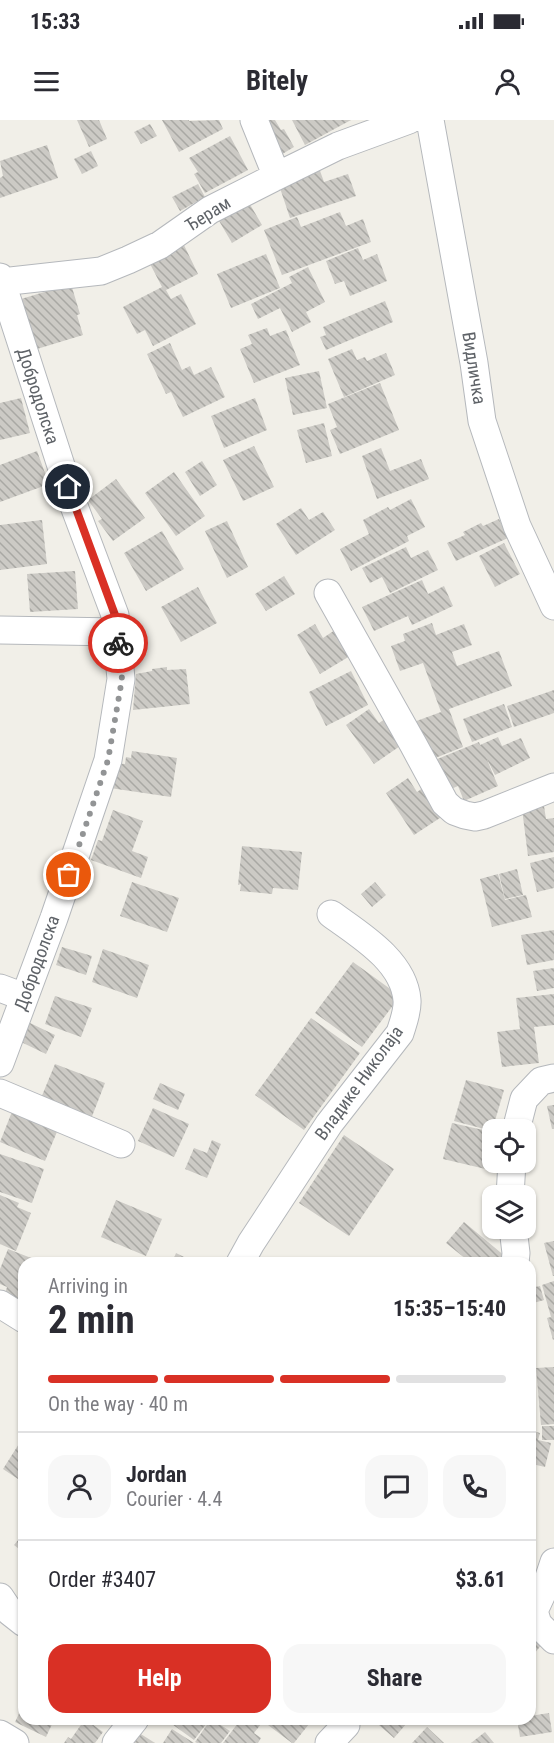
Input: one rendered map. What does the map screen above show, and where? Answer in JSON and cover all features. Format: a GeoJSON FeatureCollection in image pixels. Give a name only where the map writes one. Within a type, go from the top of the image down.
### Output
{"type":"FeatureCollection","features":[{"type":"Feature","properties":{"kind":"street"},"geometry":{"type":"LineString","coordinates":[[254,120],[275,177]]}},
{"type":"Feature","properties":{"kind":"street","name":"Ђерам"},"geometry":{"type":"LineString","coordinates":[[1,280],[101,271],[160,245],[210,210],[338,146],[408,120]]}},
{"type":"Feature","properties":{"kind":"street","name":"Видличка"},"geometry":{"type":"LineString","coordinates":[[430,120],[474,363],[482,421],[517,526],[554,606]]}},
{"type":"Feature","properties":{"kind":"street","name":"Добродолска"},"geometry":{"type":"LineString","coordinates":[[0,1063],[12,992],[54,918],[108,760],[122,679],[115,615],[74,506],[1,280]]}},
{"type":"Feature","properties":{"kind":"street"},"geometry":{"type":"LineString","coordinates":[[328,593],[449,807],[465,816],[475,817],[554,787]]}},
{"type":"Feature","properties":{"kind":"street"},"geometry":{"type":"LineString","coordinates":[[0,630],[117,632]]}},
{"type":"Feature","properties":{"kind":"street","name":"Владике Николаја"},"geometry":{"type":"LineString","coordinates":[[243,1257],[329,1124],[400,1033],[406,1016],[407,1001],[402,979],[389,961],[366,939],[331,914]]}},
{"type":"Feature","properties":{"kind":"street"},"geometry":{"type":"LineString","coordinates":[[519,1119],[524,1099],[540,1081],[554,1078]]}},
{"type":"Feature","properties":{"kind":"street"},"geometry":{"type":"LineString","coordinates":[[0,1093],[121,1144]]}},
{"type":"Feature","properties":{"kind":"street"},"geometry":{"type":"LineString","coordinates":[[514,1239],[516,1257]]}},
{"type":"Feature","properties":{"kind":"street"},"geometry":{"type":"LineString","coordinates":[[0,1304],[18,1315]]}},
{"type":"Feature","properties":{"kind":"street"},"geometry":{"type":"LineString","coordinates":[[536,1607],[554,1562]]}},
{"type":"Feature","properties":{"kind":"street"},"geometry":{"type":"LineString","coordinates":[[0,1597],[10,1612],[18,1618]]}},
{"type":"Feature","properties":{"kind":"street"},"geometry":{"type":"LineString","coordinates":[[536,1618],[538,1624],[554,1640]]}},
{"type":"Feature","properties":{"kind":"street"},"geometry":{"type":"LineString","coordinates":[[116,1743],[130,1725]]}},
{"type":"Feature","properties":{"kind":"street"},"geometry":{"type":"LineString","coordinates":[[0,1734],[15,1743]]}},
{"type":"Feature","properties":{"kind":"building"},"geometry":{"type":"Polygon","coordinates":[[[77,120],[99,120],[107,139],[89,147],[77,120]]]}},
{"type":"Feature","properties":{"kind":"building"},"geometry":{"type":"Polygon","coordinates":[[[162,120],[219,120],[223,129],[179,152],[162,120]]]}},
{"type":"Feature","properties":{"kind":"building"},"geometry":{"type":"Polygon","coordinates":[[[275,120],[281,130],[284,129],[294,147],[279,156],[261,125],[275,120]]]}},
{"type":"Feature","properties":{"kind":"building"},"geometry":{"type":"Polygon","coordinates":[[[292,120],[351,120],[305,145],[292,120]]]}},
{"type":"Feature","properties":{"kind":"building"},"geometry":{"type":"Polygon","coordinates":[[[150,124],[157,136],[141,144],[134,132],[150,124]]]}},
{"type":"Feature","properties":{"kind":"building"},"geometry":{"type":"Polygon","coordinates":[[[230,136],[248,170],[205,193],[194,174],[198,172],[189,158],[230,136]]]}},
{"type":"Feature","properties":{"kind":"building"},"geometry":{"type":"Polygon","coordinates":[[[47,145],[58,178],[0,198],[0,178],[3,176],[0,161],[47,145]]]}},
{"type":"Feature","properties":{"kind":"building"},"geometry":{"type":"Polygon","coordinates":[[[91,151],[98,166],[82,174],[74,159],[91,151]]]}},
{"type":"Feature","properties":{"kind":"building"},"geometry":{"type":"Polygon","coordinates":[[[319,168],[324,182],[348,174],[356,196],[290,218],[278,182],[319,168]]]}},
{"type":"Feature","properties":{"kind":"building"},"geometry":{"type":"Polygon","coordinates":[[[198,184],[205,197],[180,211],[172,197],[198,184]]]}},
{"type":"Feature","properties":{"kind":"building"},"geometry":{"type":"Polygon","coordinates":[[[245,196],[262,225],[232,243],[215,214],[245,196]]]}},
{"type":"Feature","properties":{"kind":"building"},"geometry":{"type":"Polygon","coordinates":[[[340,212],[346,226],[363,219],[371,242],[282,275],[264,230],[297,217],[301,227],[340,212]]]}},
{"type":"Feature","properties":{"kind":"building"},"geometry":{"type":"Polygon","coordinates":[[[182,241],[198,274],[166,290],[171,299],[181,294],[196,324],[153,346],[145,330],[137,334],[123,307],[162,287],[147,258],[182,241]]]}},
{"type":"Feature","properties":{"kind":"building"},"geometry":{"type":"Polygon","coordinates":[[[358,248],[363,260],[377,254],[387,281],[350,296],[344,281],[335,284],[326,261],[358,248]]]}},
{"type":"Feature","properties":{"kind":"building"},"geometry":{"type":"Polygon","coordinates":[[[266,254],[280,288],[231,308],[217,274],[266,254]]]}},
{"type":"Feature","properties":{"kind":"building"},"geometry":{"type":"Polygon","coordinates":[[[308,267],[325,302],[306,312],[311,322],[292,332],[280,308],[258,319],[251,304],[292,283],[289,277],[308,267]]]}},
{"type":"Feature","properties":{"kind":"building"},"geometry":{"type":"Polygon","coordinates":[[[71,284],[80,314],[77,315],[83,335],[37,349],[21,299],[71,284]]]}},
{"type":"Feature","properties":{"kind":"building"},"geometry":{"type":"Polygon","coordinates":[[[385,301],[393,322],[326,350],[320,337],[326,335],[323,327],[385,301]]]}},
{"type":"Feature","properties":{"kind":"building"},"geometry":{"type":"Polygon","coordinates":[[[267,328],[270,336],[286,330],[300,365],[254,383],[240,349],[252,344],[248,335],[267,328]]]}},
{"type":"Feature","properties":{"kind":"building"},"geometry":{"type":"Polygon","coordinates":[[[170,343],[182,370],[190,366],[194,375],[211,367],[225,397],[183,417],[171,392],[166,394],[147,354],[170,343]]]}},
{"type":"Feature","properties":{"kind":"building"},"geometry":{"type":"Polygon","coordinates":[[[352,349],[357,360],[365,357],[367,361],[386,353],[395,375],[344,397],[328,359],[352,349]]]}},
{"type":"Feature","properties":{"kind":"building"},"geometry":{"type":"Polygon","coordinates":[[[319,371],[327,408],[293,415],[285,378],[319,371]]]}},
{"type":"Feature","properties":{"kind":"building"},"geometry":{"type":"Polygon","coordinates":[[[380,383],[399,430],[340,454],[330,430],[337,427],[328,404],[380,383]]]}},
{"type":"Feature","properties":{"kind":"building"},"geometry":{"type":"Polygon","coordinates":[[[21,398],[30,433],[0,440],[0,403],[21,398]]]}},
{"type":"Feature","properties":{"kind":"building"},"geometry":{"type":"Polygon","coordinates":[[[255,398],[267,430],[224,448],[211,416],[255,398]]]}},
{"type":"Feature","properties":{"kind":"building"},"geometry":{"type":"Polygon","coordinates":[[[324,423],[332,456],[306,463],[297,430],[324,423]]]}},
{"type":"Feature","properties":{"kind":"building"},"geometry":{"type":"Polygon","coordinates":[[[254,446],[274,487],[243,501],[223,460],[254,446]]]}},
{"type":"Feature","properties":{"kind":"building"},"geometry":{"type":"Polygon","coordinates":[[[381,448],[390,471],[421,459],[429,479],[377,499],[362,456],[381,448]]]}},
{"type":"Feature","properties":{"kind":"building"},"geometry":{"type":"Polygon","coordinates":[[[37,451],[49,484],[0,502],[0,465],[37,451]]]}},
{"type":"Feature","properties":{"kind":"building"},"geometry":{"type":"Polygon","coordinates":[[[202,461],[217,485],[200,496],[185,472],[202,461]]]}},
{"type":"Feature","properties":{"kind":"building"},"geometry":{"type":"Polygon","coordinates":[[[174,472],[205,516],[176,536],[145,493],[174,472]]]}},
{"type":"Feature","properties":{"kind":"building"},"geometry":{"type":"Polygon","coordinates":[[[116,479],[145,518],[113,541],[98,521],[102,519],[88,500],[116,479]]]}},
{"type":"Feature","properties":{"kind":"building"},"geometry":{"type":"Polygon","coordinates":[[[411,499],[425,527],[407,536],[409,541],[351,571],[340,549],[369,534],[363,520],[388,507],[390,510],[411,499]]]}},
{"type":"Feature","properties":{"kind":"building"},"geometry":{"type":"Polygon","coordinates":[[[301,508],[309,520],[323,512],[335,530],[296,555],[276,524],[301,508]]]}},
{"type":"Feature","properties":{"kind":"building"},"geometry":{"type":"Polygon","coordinates":[[[499,519],[508,538],[456,561],[447,543],[465,535],[463,532],[481,523],[483,526],[499,519]]]}},
{"type":"Feature","properties":{"kind":"building"},"geometry":{"type":"Polygon","coordinates":[[[42,520],[47,564],[0,570],[0,525],[42,520]]]}},
{"type":"Feature","properties":{"kind":"building"},"geometry":{"type":"Polygon","coordinates":[[[227,521],[248,567],[227,578],[205,531],[227,521]]]}},
{"type":"Feature","properties":{"kind":"building"},"geometry":{"type":"Polygon","coordinates":[[[162,531],[184,569],[146,591],[124,553],[162,531]]]}},
{"type":"Feature","properties":{"kind":"building"},"geometry":{"type":"Polygon","coordinates":[[[504,543],[520,574],[495,587],[479,556],[504,543]]]}},
{"type":"Feature","properties":{"kind":"building"},"geometry":{"type":"Polygon","coordinates":[[[406,547],[411,558],[428,550],[438,570],[390,593],[382,577],[370,583],[362,568],[406,547]]]}},
{"type":"Feature","properties":{"kind":"building"},"geometry":{"type":"Polygon","coordinates":[[[75,571],[78,609],[30,612],[27,574],[75,571]]]}},
{"type":"Feature","properties":{"kind":"building"},"geometry":{"type":"Polygon","coordinates":[[[284,576],[295,594],[266,611],[255,594],[284,576]]]}},
{"type":"Feature","properties":{"kind":"building"},"geometry":{"type":"Polygon","coordinates":[[[422,580],[428,594],[444,586],[453,606],[412,625],[408,616],[374,631],[362,607],[422,580]]]}},
{"type":"Feature","properties":{"kind":"building"},"geometry":{"type":"Polygon","coordinates":[[[198,587],[217,623],[181,642],[161,607],[198,587]]]}},
{"type":"Feature","properties":{"kind":"building"},"geometry":{"type":"Polygon","coordinates":[[[432,623],[436,635],[464,624],[472,645],[452,652],[457,666],[499,651],[512,686],[449,709],[463,747],[425,762],[411,723],[441,712],[423,663],[400,671],[391,646],[405,641],[403,634],[432,623]]]}},
{"type":"Feature","properties":{"kind":"building"},"geometry":{"type":"Polygon","coordinates":[[[315,624],[323,638],[335,630],[350,656],[320,674],[297,635],[315,624]]]}},
{"type":"Feature","properties":{"kind":"building"},"geometry":{"type":"Polygon","coordinates":[[[167,667],[167,670],[186,669],[190,704],[133,710],[136,674],[167,667]]]}},
{"type":"Feature","properties":{"kind":"building"},"geometry":{"type":"Polygon","coordinates":[[[351,671],[368,705],[326,726],[309,692],[351,671]]]}},
{"type":"Feature","properties":{"kind":"building"},"geometry":{"type":"Polygon","coordinates":[[[554,690],[554,713],[514,727],[507,706],[554,690]]]}},
{"type":"Feature","properties":{"kind":"building"},"geometry":{"type":"Polygon","coordinates":[[[504,704],[512,727],[472,742],[463,719],[504,704]]]}},
{"type":"Feature","properties":{"kind":"building"},"geometry":{"type":"Polygon","coordinates":[[[369,709],[379,723],[385,719],[403,744],[374,764],[346,725],[369,709]]]}},
{"type":"Feature","properties":{"kind":"building"},"geometry":{"type":"Polygon","coordinates":[[[498,737],[502,746],[521,738],[530,758],[495,775],[486,757],[498,786],[464,801],[458,786],[451,789],[430,762],[479,742],[480,745],[498,737]]]}},
{"type":"Feature","properties":{"kind":"building"},"geometry":{"type":"Polygon","coordinates":[[[132,751],[177,758],[171,797],[110,788],[113,763],[125,764],[126,757],[131,758],[132,751]]]}},
{"type":"Feature","properties":{"kind":"building"},"geometry":{"type":"Polygon","coordinates":[[[408,778],[417,792],[427,785],[446,814],[414,835],[386,793],[408,778]]]}},
{"type":"Feature","properties":{"kind":"building"},"geometry":{"type":"Polygon","coordinates":[[[544,806],[546,819],[554,818],[554,852],[528,856],[522,809],[544,806]]]}},
{"type":"Feature","properties":{"kind":"building"},"geometry":{"type":"Polygon","coordinates":[[[113,810],[143,821],[132,851],[148,857],[141,878],[91,860],[98,840],[102,841],[113,810]]]}},
{"type":"Feature","properties":{"kind":"building"},"geometry":{"type":"Polygon","coordinates":[[[242,846],[302,852],[298,890],[273,888],[272,894],[240,891],[241,884],[238,885],[242,846]]]}},
{"type":"Feature","properties":{"kind":"building"},"geometry":{"type":"Polygon","coordinates":[[[554,857],[554,888],[537,892],[530,863],[554,857]]]}},
{"type":"Feature","properties":{"kind":"building"},"geometry":{"type":"Polygon","coordinates":[[[517,869],[523,895],[505,899],[499,874],[517,869]]]}},
{"type":"Feature","properties":{"kind":"building"},"geometry":{"type":"Polygon","coordinates":[[[498,874],[505,900],[526,895],[532,917],[492,927],[480,879],[498,874]]]}},
{"type":"Feature","properties":{"kind":"building"},"geometry":{"type":"Polygon","coordinates":[[[132,882],[179,898],[167,932],[120,916],[132,882]]]}},
{"type":"Feature","properties":{"kind":"building"},"geometry":{"type":"Polygon","coordinates":[[[375,882],[386,895],[372,907],[361,894],[375,882]]]}},
{"type":"Feature","properties":{"kind":"building"},"geometry":{"type":"Polygon","coordinates":[[[554,930],[554,960],[527,965],[521,935],[554,930]]]}},
{"type":"Feature","properties":{"kind":"building"},"geometry":{"type":"Polygon","coordinates":[[[62,947],[92,956],[86,975],[56,965],[62,947]]]}},
{"type":"Feature","properties":{"kind":"building"},"geometry":{"type":"Polygon","coordinates":[[[103,949],[149,965],[137,998],[92,982],[103,949]]]}},
{"type":"Feature","properties":{"kind":"building"},"geometry":{"type":"Polygon","coordinates":[[[353,962],[400,996],[362,1047],[315,1013],[353,962]]]}},
{"type":"Feature","properties":{"kind":"building"},"geometry":{"type":"Polygon","coordinates":[[[554,968],[554,988],[537,991],[533,971],[554,968]]]}},
{"type":"Feature","properties":{"kind":"building"},"geometry":{"type":"Polygon","coordinates":[[[554,994],[554,1025],[534,1027],[539,1063],[502,1067],[497,1032],[520,1029],[516,998],[554,994]]]}},
{"type":"Feature","properties":{"kind":"building"},"geometry":{"type":"Polygon","coordinates":[[[55,996],[92,1008],[81,1037],[45,1024],[55,996]]]}},
{"type":"Feature","properties":{"kind":"building"},"geometry":{"type":"Polygon","coordinates":[[[311,1018],[360,1053],[304,1130],[255,1095],[311,1018]]]}},
{"type":"Feature","properties":{"kind":"building"},"geometry":{"type":"Polygon","coordinates":[[[30,1023],[55,1035],[46,1054],[21,1042],[30,1023]]]}},
{"type":"Feature","properties":{"kind":"building"},"geometry":{"type":"Polygon","coordinates":[[[55,1064],[105,1083],[91,1119],[41,1098],[55,1064]]]}},
{"type":"Feature","properties":{"kind":"building"},"geometry":{"type":"Polygon","coordinates":[[[466,1080],[504,1090],[496,1119],[482,1119],[482,1128],[454,1121],[466,1080]]]}},
{"type":"Feature","properties":{"kind":"building"},"geometry":{"type":"Polygon","coordinates":[[[160,1083],[185,1094],[178,1110],[153,1099],[160,1083]]]}},
{"type":"Feature","properties":{"kind":"building"},"geometry":{"type":"Polygon","coordinates":[[[15,1104],[61,1122],[45,1161],[0,1142],[15,1104]]]}},
{"type":"Feature","properties":{"kind":"building"},"geometry":{"type":"Polygon","coordinates":[[[554,1105],[554,1129],[552,1129],[547,1106],[554,1105]]]}},
{"type":"Feature","properties":{"kind":"building"},"geometry":{"type":"Polygon","coordinates":[[[153,1108],[189,1124],[174,1157],[138,1141],[153,1108]]]}},
{"type":"Feature","properties":{"kind":"building"},"geometry":{"type":"Polygon","coordinates":[[[452,1123],[482,1130],[482,1168],[443,1159],[452,1123]]]}},
{"type":"Feature","properties":{"kind":"building"},"geometry":{"type":"Polygon","coordinates":[[[344,1135],[394,1169],[349,1236],[299,1203],[344,1135]]]}},
{"type":"Feature","properties":{"kind":"building"},"geometry":{"type":"Polygon","coordinates":[[[212,1140],[221,1144],[207,1178],[185,1169],[194,1148],[207,1153],[212,1140]]]}},
{"type":"Feature","properties":{"kind":"building"},"geometry":{"type":"Polygon","coordinates":[[[0,1154],[44,1169],[32,1203],[0,1192],[0,1154]]]}},
{"type":"Feature","properties":{"kind":"building"},"geometry":{"type":"Polygon","coordinates":[[[0,1195],[19,1203],[17,1207],[31,1213],[16,1251],[0,1244],[0,1195]]]}},
{"type":"Feature","properties":{"kind":"building"},"geometry":{"type":"Polygon","coordinates":[[[116,1200],[162,1219],[146,1256],[101,1237],[116,1200]]]}},
{"type":"Feature","properties":{"kind":"building"},"geometry":{"type":"Polygon","coordinates":[[[464,1222],[506,1257],[464,1257],[446,1243],[464,1222]]]}},
{"type":"Feature","properties":{"kind":"building"},"geometry":{"type":"Polygon","coordinates":[[[554,1241],[554,1276],[553,1276],[544,1243],[554,1241]]]}},
{"type":"Feature","properties":{"kind":"building"},"geometry":{"type":"Polygon","coordinates":[[[8,1249],[29,1257],[18,1257],[18,1298],[5,1293],[7,1287],[0,1284],[0,1269],[8,1249]]]}},
{"type":"Feature","properties":{"kind":"building"},"geometry":{"type":"Polygon","coordinates":[[[554,1281],[553,1340],[547,1318],[551,1317],[542,1285],[554,1281]]]}},
{"type":"Feature","properties":{"kind":"building"},"geometry":{"type":"Polygon","coordinates":[[[540,1286],[544,1300],[536,1302],[536,1287],[540,1286]]]}},
{"type":"Feature","properties":{"kind":"building"},"geometry":{"type":"Polygon","coordinates":[[[554,1367],[554,1424],[541,1425],[536,1368],[554,1367]]]}},
{"type":"Feature","properties":{"kind":"building"},"geometry":{"type":"Polygon","coordinates":[[[542,1426],[554,1426],[554,1440],[542,1440],[542,1426]]]}},
{"type":"Feature","properties":{"kind":"building"},"geometry":{"type":"Polygon","coordinates":[[[536,1432],[540,1433],[538,1440],[551,1443],[545,1467],[536,1465],[536,1432]]]}},
{"type":"Feature","properties":{"kind":"building"},"geometry":{"type":"Polygon","coordinates":[[[18,1445],[18,1479],[3,1469],[18,1445]]]}},
{"type":"Feature","properties":{"kind":"building"},"geometry":{"type":"Polygon","coordinates":[[[536,1630],[547,1638],[536,1652],[536,1630]]]}},
{"type":"Feature","properties":{"kind":"building"},"geometry":{"type":"Polygon","coordinates":[[[549,1713],[552,1732],[520,1737],[518,1725],[536,1725],[536,1715],[549,1713]]]}},
{"type":"Feature","properties":{"kind":"building"},"geometry":{"type":"Polygon","coordinates":[[[21,1725],[52,1725],[46,1737],[21,1725]]]}},
{"type":"Feature","properties":{"kind":"building"},"geometry":{"type":"Polygon","coordinates":[[[81,1725],[93,1725],[103,1732],[95,1743],[64,1743],[68,1737],[71,1739],[81,1725]]]}},
{"type":"Feature","properties":{"kind":"building"},"geometry":{"type":"Polygon","coordinates":[[[173,1725],[205,1725],[194,1740],[173,1725]]]}},
{"type":"Feature","properties":{"kind":"building"},"geometry":{"type":"Polygon","coordinates":[[[207,1725],[220,1725],[230,1731],[221,1743],[195,1742],[207,1725]]]}},
{"type":"Feature","properties":{"kind":"building"},"geometry":{"type":"Polygon","coordinates":[[[236,1725],[260,1725],[254,1733],[261,1738],[258,1743],[223,1743],[236,1725]]]}},
{"type":"Feature","properties":{"kind":"building"},"geometry":{"type":"Polygon","coordinates":[[[268,1725],[308,1725],[292,1743],[268,1725]]]}},
{"type":"Feature","properties":{"kind":"building"},"geometry":{"type":"Polygon","coordinates":[[[379,1725],[405,1725],[394,1738],[379,1725]]]}},
{"type":"Feature","properties":{"kind":"building"},"geometry":{"type":"Polygon","coordinates":[[[427,1727],[444,1743],[412,1743],[427,1727]]]}},
{"type":"Feature","properties":{"kind":"building"},"geometry":{"type":"Polygon","coordinates":[[[172,1729],[194,1743],[163,1743],[172,1729]]]}},
{"type":"Feature","properties":{"kind":"building"},"geometry":{"type":"Polygon","coordinates":[[[136,1731],[155,1743],[128,1743],[136,1731]]]}},
{"type":"Feature","properties":{"kind":"building"},"geometry":{"type":"Polygon","coordinates":[[[485,1732],[494,1743],[471,1743],[485,1732]]]}},
{"type":"Feature","properties":{"kind":"way so far"},"geometry":{"type":"LineString","coordinates":[[69,875],[108,760],[122,679],[118,643]]}},
{"type":"Feature","properties":{"kind":"route"},"geometry":{"type":"LineString","coordinates":[[68,487],[115,615],[118,643]]}}]}
